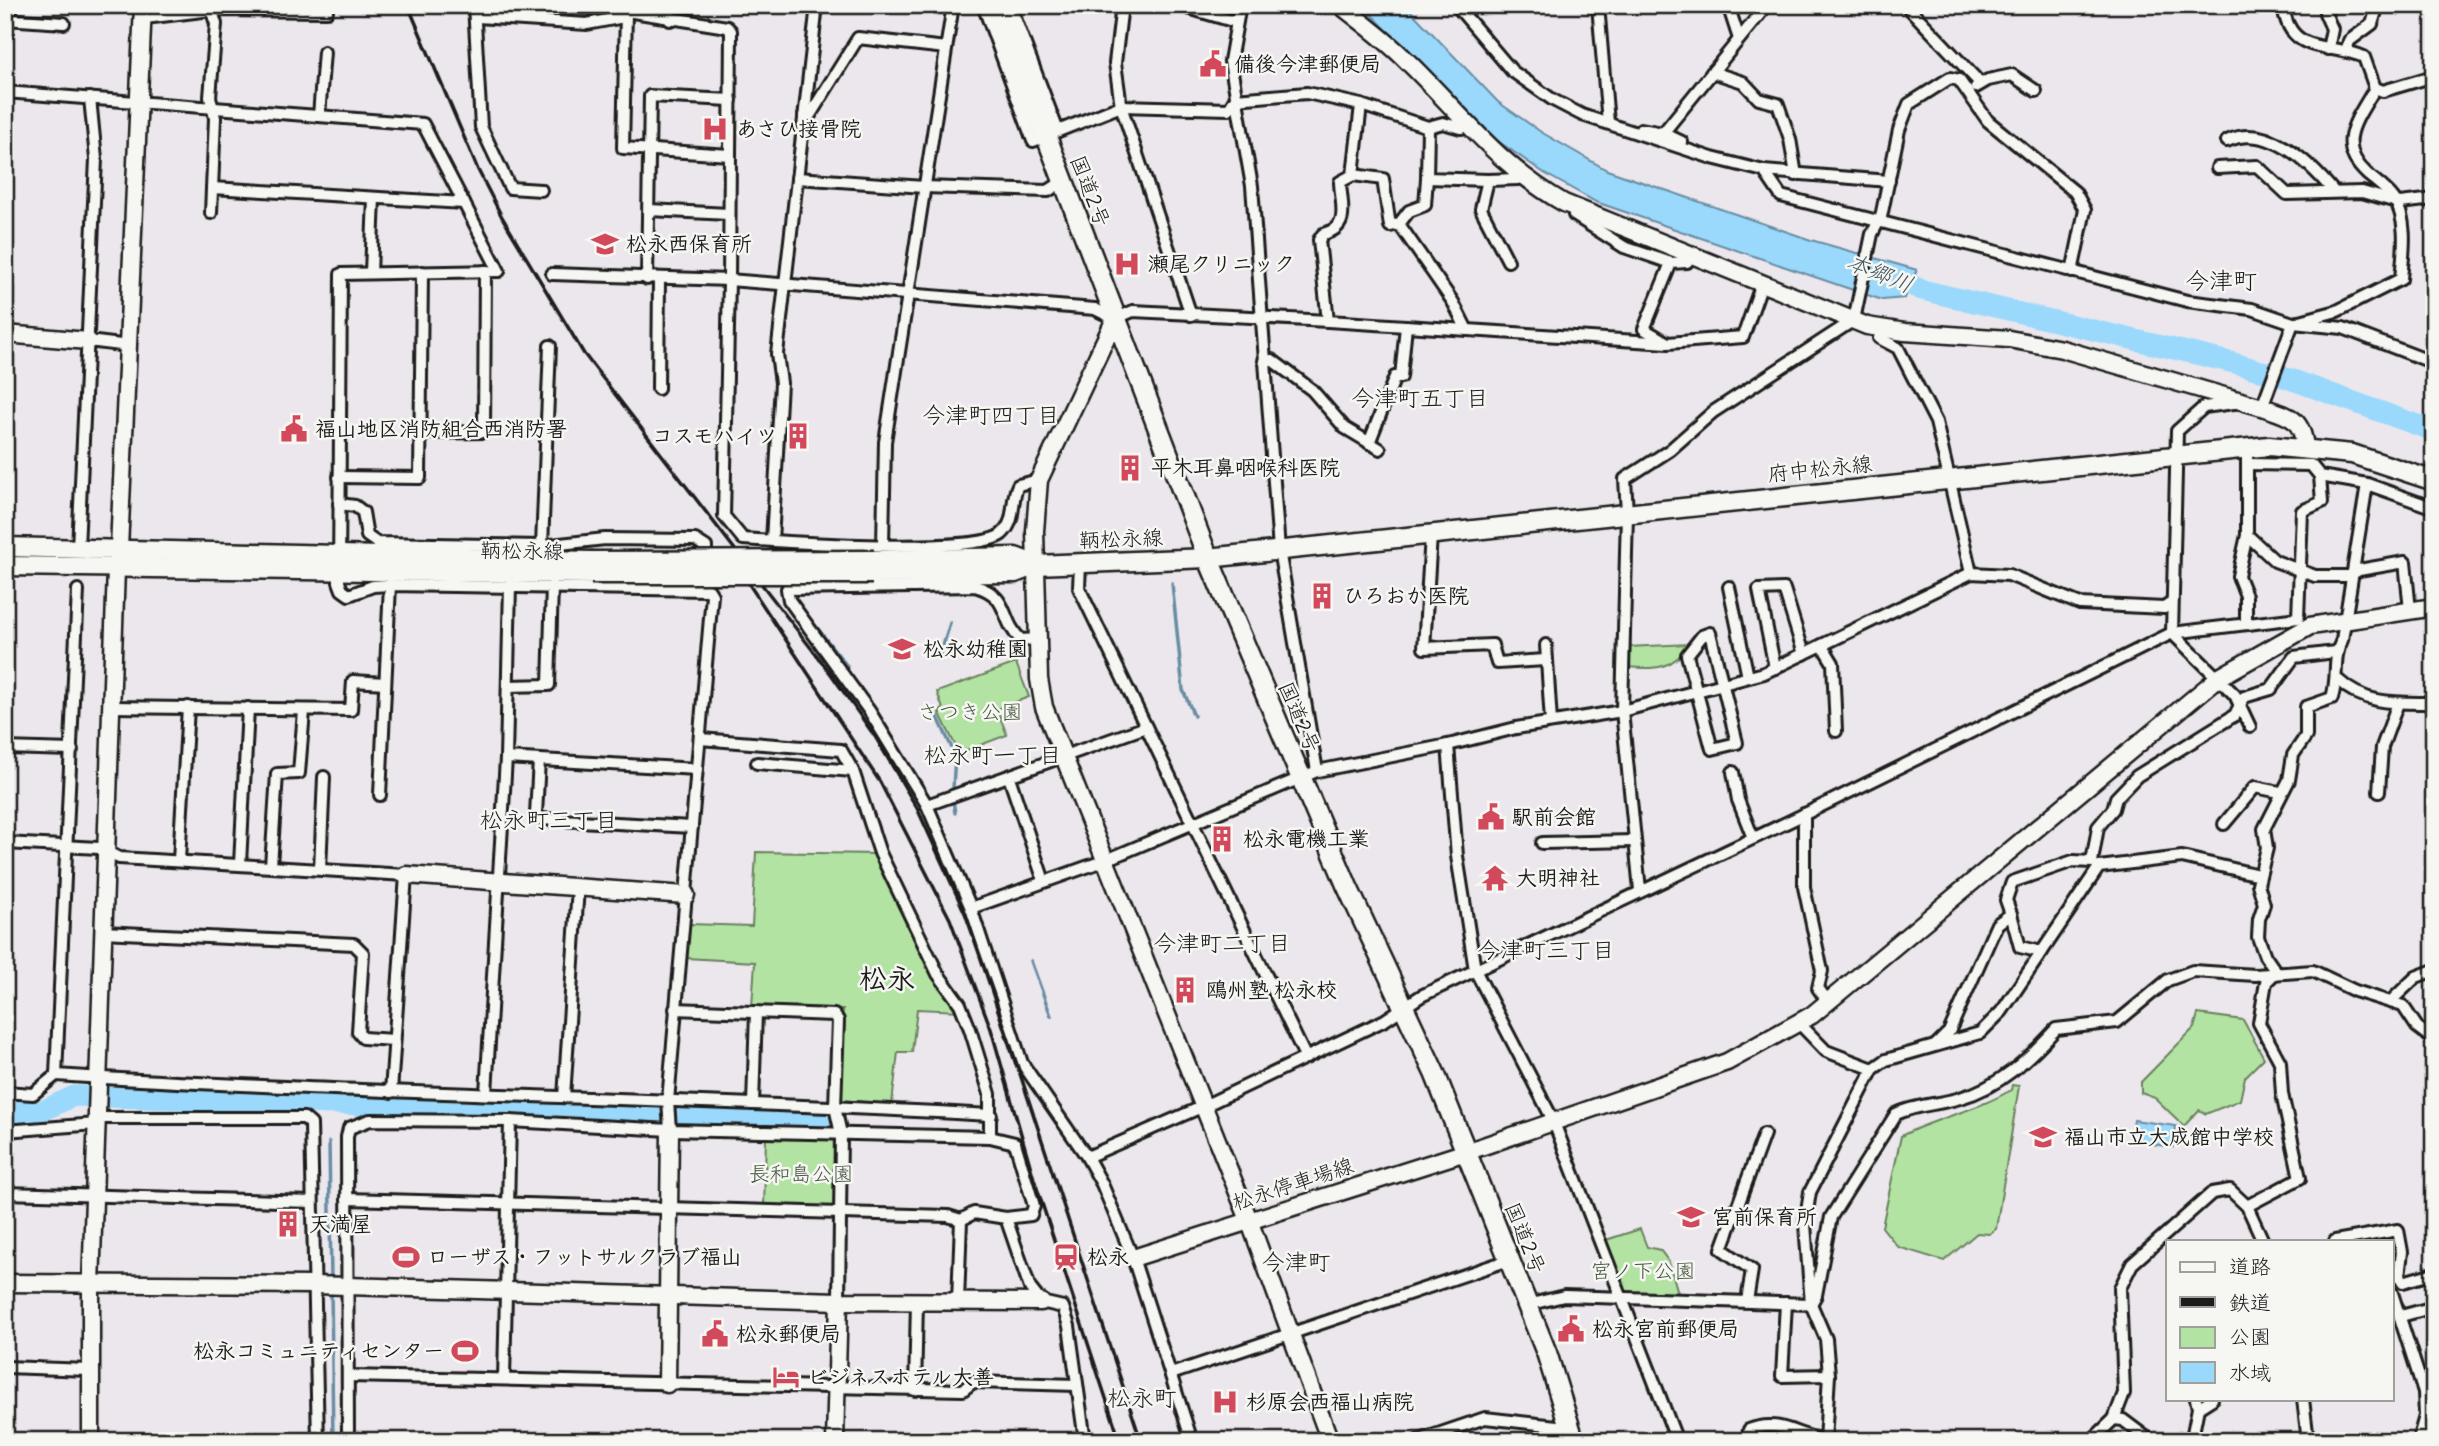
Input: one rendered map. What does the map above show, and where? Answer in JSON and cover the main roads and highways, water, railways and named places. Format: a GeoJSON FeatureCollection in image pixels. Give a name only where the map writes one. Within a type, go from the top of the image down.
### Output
{"type":"FeatureCollection","features":[{"type":"Feature","properties":{"kind":"highway","name":"国道2号"},"geometry":{"type":"LineString","coordinates":[[996,5],[1051,134],[1062,182],[1208,558],[1288,751],[1308,774],[1404,1009],[1435,1074],[1547,1354],[1576,1439]]}},
{"type":"Feature","properties":{"kind":"main road","name":"府中松永線"},"geometry":{"type":"LineString","coordinates":[[1208,558],[2175,455],[2247,456],[2305,448],[2352,454],[2434,481]]}},
{"type":"Feature","properties":{"kind":"main road","name":"鞆松永線"},"geometry":{"type":"LineString","coordinates":[[5,547],[340,553],[591,568]]}},
{"type":"Feature","properties":{"kind":"main road","name":"鞆松永線"},"geometry":{"type":"LineString","coordinates":[[5,566],[338,571],[591,568],[1015,557],[1036,565],[1208,558]]}},
{"type":"Feature","properties":{"kind":"water"},"geometry":{"type":"Polygon","coordinates":[[[1362,5],[1405,5],[1498,102],[1541,132],[1607,170],[1811,240],[1917,270],[1905,298],[1882,300],[1596,202],[1544,173],[1495,139],[1362,5]]]}},
{"type":"Feature","properties":{"kind":"water"},"geometry":{"type":"Polygon","coordinates":[[[2134,1120],[2176,1126],[2173,1147],[2131,1141],[2134,1120]]]}},
{"type":"Feature","properties":{"kind":"waterway","name":"本郷川"},"geometry":{"type":"LineString","coordinates":[[1885,274],[1922,290],[2234,363],[2290,379],[2434,431]]}},
{"type":"Feature","properties":{"kind":"waterway"},"geometry":{"type":"LineString","coordinates":[[1172,583],[1183,690],[1194,716]]}},
{"type":"Feature","properties":{"kind":"waterway"},"geometry":{"type":"LineString","coordinates":[[801,607],[847,666]]}},
{"type":"Feature","properties":{"kind":"waterway"},"geometry":{"type":"LineString","coordinates":[[940,656],[950,623]]}},
{"type":"Feature","properties":{"kind":"waterway"},"geometry":{"type":"LineString","coordinates":[[937,715],[955,755],[953,788]]}},
{"type":"Feature","properties":{"kind":"waterway"},"geometry":{"type":"LineString","coordinates":[[953,800],[955,813]]}},
{"type":"Feature","properties":{"kind":"waterway"},"geometry":{"type":"LineString","coordinates":[[1031,961],[1051,1016]]}},
{"type":"Feature","properties":{"kind":"waterway"},"geometry":{"type":"LineString","coordinates":[[5,1112],[42,1111],[74,1096],[821,1119]]}},
{"type":"Feature","properties":{"kind":"waterway"},"geometry":{"type":"LineString","coordinates":[[329,1142],[331,1281]]}},
{"type":"Feature","properties":{"kind":"waterway"},"geometry":{"type":"LineString","coordinates":[[331,1289],[333,1441]]}},
{"type":"Feature","properties":{"kind":"railway"},"geometry":{"type":"LineString","coordinates":[[408,5],[478,170],[502,217],[584,354],[831,674],[876,738],[917,808],[965,913],[1141,1441]]}},
{"type":"Feature","properties":{"kind":"railway"},"geometry":{"type":"LineString","coordinates":[[727,551],[880,782],[950,919],[991,1029],[1034,1179],[1120,1441]]}},
{"type":"Feature","properties":{"kind":"place","name":"備後今津郵便局"},"geometry":{"type":"Point","coordinates":[1213,64]}},
{"type":"Feature","properties":{"kind":"place","name":"あさひ接骨院"},"geometry":{"type":"Point","coordinates":[715,129]}},
{"type":"Feature","properties":{"kind":"place","name":"松永西保育所"},"geometry":{"type":"Point","coordinates":[605,244]}},
{"type":"Feature","properties":{"kind":"place","name":"瀬尾クリニック"},"geometry":{"type":"Point","coordinates":[1127,264]}},
{"type":"Feature","properties":{"kind":"place","name":"福山地区消防組合西消防署"},"geometry":{"type":"Point","coordinates":[294,429]}},
{"type":"Feature","properties":{"kind":"place","name":"コスモハイツ"},"geometry":{"type":"Point","coordinates":[798,436]}},
{"type":"Feature","properties":{"kind":"place","name":"平木耳鼻咽喉科医院"},"geometry":{"type":"Point","coordinates":[1130,468]}},
{"type":"Feature","properties":{"kind":"place","name":"ひろおか医院"},"geometry":{"type":"Point","coordinates":[1322,596]}},
{"type":"Feature","properties":{"kind":"place","name":"松永幼稚園"},"geometry":{"type":"Point","coordinates":[902,649]}},
{"type":"Feature","properties":{"kind":"place","name":"駅前会館"},"geometry":{"type":"Point","coordinates":[1491,817]}},
{"type":"Feature","properties":{"kind":"place","name":"松永電機工業"},"geometry":{"type":"Point","coordinates":[1222,839]}},
{"type":"Feature","properties":{"kind":"place","name":"大明神社"},"geometry":{"type":"Point","coordinates":[1495,878]}},
{"type":"Feature","properties":{"kind":"place","name":"鴎州塾 松永校"},"geometry":{"type":"Point","coordinates":[1185,990]}},
{"type":"Feature","properties":{"kind":"place","name":"福山市立大成館中学校"},"geometry":{"type":"Point","coordinates":[2043,1137]}},
{"type":"Feature","properties":{"kind":"place","name":"宮前保育所"},"geometry":{"type":"Point","coordinates":[1691,1217]}},
{"type":"Feature","properties":{"kind":"place","name":"天満屋"},"geometry":{"type":"Point","coordinates":[288,1224]}},
{"type":"Feature","properties":{"kind":"place","name":"ローザス・フットサルクラブ福山"},"geometry":{"type":"Point","coordinates":[406,1257]}},
{"type":"Feature","properties":{"kind":"place","name":"松永"},"geometry":{"type":"Point","coordinates":[1066,1257]}},
{"type":"Feature","properties":{"kind":"place","name":"松永宮前郵便局"},"geometry":{"type":"Point","coordinates":[1571,1329]}},
{"type":"Feature","properties":{"kind":"place","name":"松永郵便局"},"geometry":{"type":"Point","coordinates":[715,1334]}},
{"type":"Feature","properties":{"kind":"place","name":"松永コミュニティセンター"},"geometry":{"type":"Point","coordinates":[465,1351]}},
{"type":"Feature","properties":{"kind":"place","name":"ビジネスホテル大善"},"geometry":{"type":"Point","coordinates":[786,1377]}},
{"type":"Feature","properties":{"kind":"place","name":"杉原会西福山病院"},"geometry":{"type":"Point","coordinates":[1225,1402]}},
{"type":"Feature","properties":{"kind":"district","name":"今津町"},"geometry":{"type":"Point","coordinates":[2221,281]}},
{"type":"Feature","properties":{"kind":"district","name":"今津町五丁目"},"geometry":{"type":"Point","coordinates":[1420,398]}},
{"type":"Feature","properties":{"kind":"district","name":"今津町四丁目"},"geometry":{"type":"Point","coordinates":[991,415]}},
{"type":"Feature","properties":{"kind":"district","name":"松永町一丁目"},"geometry":{"type":"Point","coordinates":[993,755]}},
{"type":"Feature","properties":{"kind":"district","name":"松永町三丁目"},"geometry":{"type":"Point","coordinates":[549,820]}},
{"type":"Feature","properties":{"kind":"district","name":"今津町二丁目"},"geometry":{"type":"Point","coordinates":[1222,943]}},
{"type":"Feature","properties":{"kind":"district","name":"今津町三丁目"},"geometry":{"type":"Point","coordinates":[1546,950]}},
{"type":"Feature","properties":{"kind":"district","name":"松永"},"geometry":{"type":"Point","coordinates":[887,978]}},
{"type":"Feature","properties":{"kind":"district","name":"今津町"},"geometry":{"type":"Point","coordinates":[1296,1262]}},
{"type":"Feature","properties":{"kind":"district","name":"松永町"},"geometry":{"type":"Point","coordinates":[1142,1398]}},
{"type":"Feature","properties":{"kind":"park label","name":"さつき公園"},"geometry":{"type":"Point","coordinates":[970,712]}},
{"type":"Feature","properties":{"kind":"park label","name":"長和島公園"},"geometry":{"type":"Point","coordinates":[801,1174]}},
{"type":"Feature","properties":{"kind":"park label","name":"宮ノ下公園"},"geometry":{"type":"Point","coordinates":[1643,1271]}}]}
